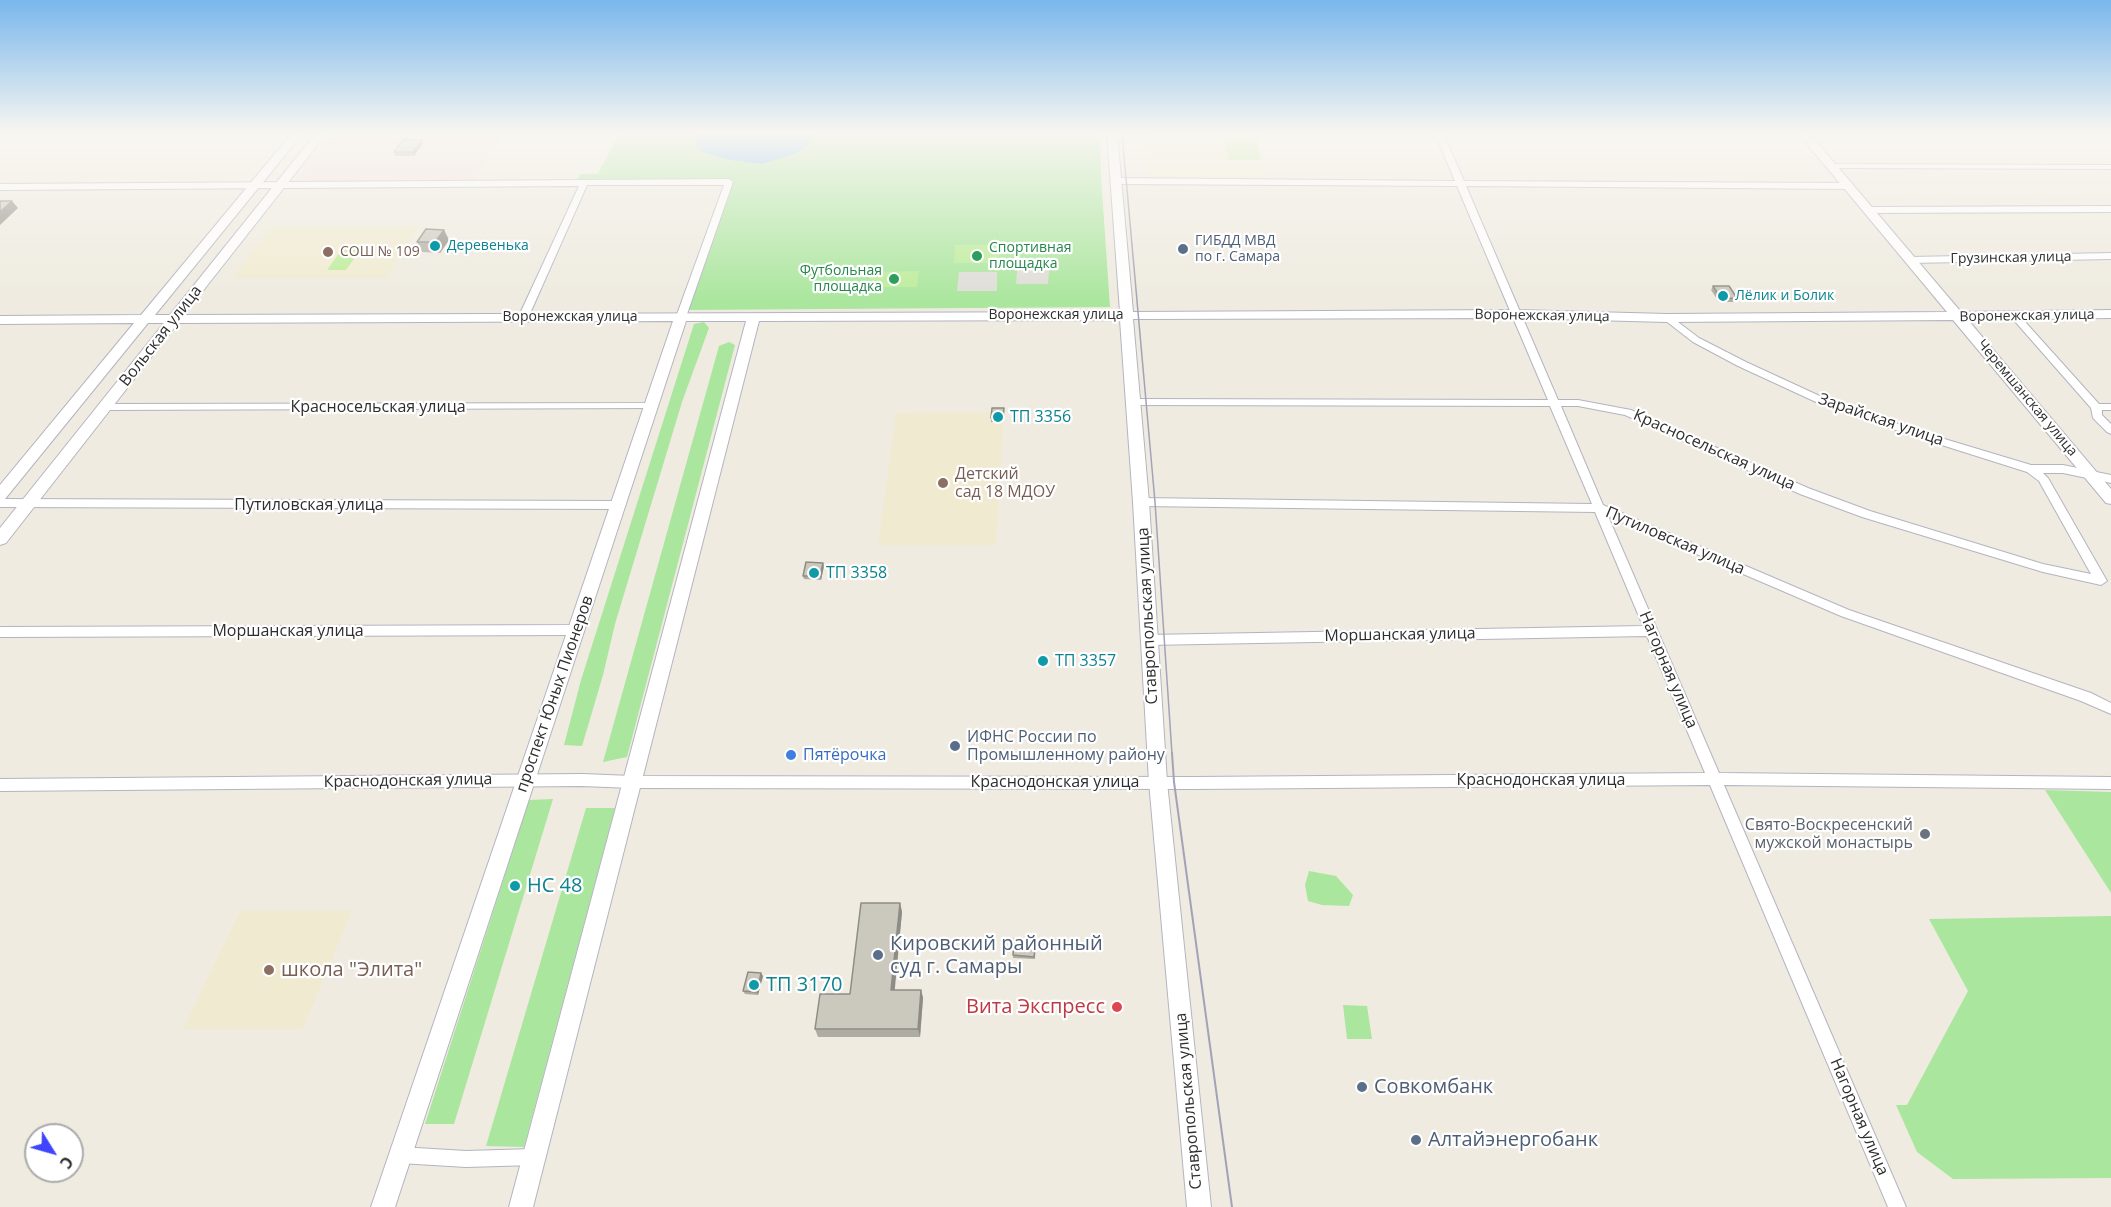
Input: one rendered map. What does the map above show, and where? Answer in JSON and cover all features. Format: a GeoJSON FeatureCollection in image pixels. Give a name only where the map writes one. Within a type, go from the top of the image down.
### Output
{"type":"FeatureCollection","features":[{"type":"Feature","properties":{"kind":"street","name":"Вольская улица"},"geometry":{"type":"LineString","coordinates":[[0,495],[251,189]]}},
{"type":"Feature","properties":{"kind":"street","name":"Вольская улица"},"geometry":{"type":"LineString","coordinates":[[0,539],[277,189]]}},
{"type":"Feature","properties":{"kind":"street"},"geometry":{"type":"LineString","coordinates":[[523,318],[581,189]]}},
{"type":"Feature","properties":{"kind":"street","name":"проспект Юных Пионеров"},"geometry":{"type":"LineString","coordinates":[[383,1207],[681,316],[726,189]]}},
{"type":"Feature","properties":{"kind":"street","name":"Ставропольская улица"},"geometry":{"type":"LineString","coordinates":[[1116,189],[1141,502],[1158,782],[1199,1207]]}},
{"type":"Feature","properties":{"kind":"street","name":"Нагорная улица"},"geometry":{"type":"LineString","coordinates":[[1463,189],[1897,1207]]}},
{"type":"Feature","properties":{"kind":"street","name":"Черемшанская улица"},"geometry":{"type":"LineString","coordinates":[[1851,189],[2111,499]]}},
{"type":"Feature","properties":{"kind":"street"},"geometry":{"type":"LineString","coordinates":[[1869,210],[2111,209]]}},
{"type":"Feature","properties":{"kind":"street","name":"Грузинская улица"},"geometry":{"type":"LineString","coordinates":[[1911,260],[2111,256]]}},
{"type":"Feature","properties":{"kind":"street","name":"Воронежская улица"},"geometry":{"type":"LineString","coordinates":[[0,320],[1517,314],[1667,318],[2111,314]]}},
{"type":"Feature","properties":{"kind":"street"},"geometry":{"type":"LineString","coordinates":[[520,1207],[754,316]]}},
{"type":"Feature","properties":{"kind":"street"},"geometry":{"type":"LineString","coordinates":[[2015,316],[2096,407],[2097,416],[2111,430]]}},
{"type":"Feature","properties":{"kind":"street","name":"Зарайская улица"},"geometry":{"type":"LineString","coordinates":[[1667,318],[1696,340],[1820,400],[1914,433],[2031,469],[2063,469],[2111,479]]}},
{"type":"Feature","properties":{"kind":"street","name":"Красносельская улица"},"geometry":{"type":"LineString","coordinates":[[1133,402],[1578,403],[1627,412],[1804,490],[1866,514],[2043,568],[2101,581],[2043,478],[2031,469]]}},
{"type":"Feature","properties":{"kind":"street","name":"Красносельская улица"},"geometry":{"type":"LineString","coordinates":[[105,407],[651,406]]}},
{"type":"Feature","properties":{"kind":"street"},"geometry":{"type":"LineString","coordinates":[[2096,407],[2111,407]]}},
{"type":"Feature","properties":{"kind":"street","name":"Путиловская улица"},"geometry":{"type":"LineString","coordinates":[[1141,502],[1599,508],[1845,613],[2086,697],[2111,709]]}},
{"type":"Feature","properties":{"kind":"street","name":"Путиловская улица"},"geometry":{"type":"LineString","coordinates":[[0,503],[618,505]]}},
{"type":"Feature","properties":{"kind":"street","name":"Моршанская улица"},"geometry":{"type":"LineString","coordinates":[[0,632],[576,630]]}},
{"type":"Feature","properties":{"kind":"street","name":"Моршанская улица"},"geometry":{"type":"LineString","coordinates":[[1148,640],[1651,631]]}},
{"type":"Feature","properties":{"kind":"street","name":"Краснодонская улица"},"geometry":{"type":"LineString","coordinates":[[0,785],[526,780],[1158,782],[1715,779],[2111,783]]}},
{"type":"Feature","properties":{"kind":"street"},"geometry":{"type":"LineString","coordinates":[[400,1155],[466,1159],[534,1157]]}},
{"type":"Feature","properties":{"kind":"shaded area","name":"СОШ № 109"},"geometry":{"type":"Polygon","coordinates":[[[272,226],[420,226],[387,278],[232,278],[272,226]]]}},
{"type":"Feature","properties":{"kind":"shaded area"},"geometry":{"type":"Polygon","coordinates":[[[1018,258],[1050,258],[1048,284],[1016,284],[1018,258]]]}},
{"type":"Feature","properties":{"kind":"shaded area"},"geometry":{"type":"Polygon","coordinates":[[[959,272],[997,272],[997,291],[957,291],[959,272]]]}},
{"type":"Feature","properties":{"kind":"shaded area","name":"Детский сад 18 МДОУ"},"geometry":{"type":"Polygon","coordinates":[[[1004,412],[996,545],[878,545],[896,413],[1004,412]]]}},
{"type":"Feature","properties":{"kind":"shaded area","name":"школа \"Элита\""},"geometry":{"type":"Polygon","coordinates":[[[240,911],[352,911],[303,1029],[183,1029],[240,911]]]}},
{"type":"Feature","properties":{"kind":"green space"},"geometry":{"type":"Polygon","coordinates":[[[730,189],[1102,189],[1110,307],[685,310],[730,189]]]}},
{"type":"Feature","properties":{"kind":"green space","name":"Спортивная площадка"},"geometry":{"type":"Polygon","coordinates":[[[955,245],[999,245],[999,263],[954,263],[955,245]]]}},
{"type":"Feature","properties":{"kind":"green space"},"geometry":{"type":"Polygon","coordinates":[[[342,249],[361,249],[346,270],[327,270],[342,249]]]}},
{"type":"Feature","properties":{"kind":"green space","name":"Футбольная площадка"},"geometry":{"type":"Polygon","coordinates":[[[919,271],[917,287],[869,287],[872,272],[919,271]]]}},
{"type":"Feature","properties":{"kind":"green space"},"geometry":{"type":"Polygon","coordinates":[[[704,322],[709,328],[682,402],[615,624],[582,746],[564,745],[581,680],[694,324],[704,322]]]}},
{"type":"Feature","properties":{"kind":"green space"},"geometry":{"type":"Polygon","coordinates":[[[729,342],[735,345],[627,757],[603,762],[719,346],[729,342]]]}},
{"type":"Feature","properties":{"kind":"green space"},"geometry":{"type":"Polygon","coordinates":[[[2045,790],[2111,792],[2111,893],[2045,790]]]}},
{"type":"Feature","properties":{"kind":"green space"},"geometry":{"type":"Polygon","coordinates":[[[553,799],[454,1124],[425,1124],[529,800],[553,799]]]}},
{"type":"Feature","properties":{"kind":"green space"},"geometry":{"type":"Polygon","coordinates":[[[586,808],[615,808],[524,1147],[486,1146],[586,808]]]}},
{"type":"Feature","properties":{"kind":"green space"},"geometry":{"type":"Polygon","coordinates":[[[1309,871],[1336,876],[1353,895],[1349,906],[1322,905],[1308,901],[1305,885],[1309,871]]]}},
{"type":"Feature","properties":{"kind":"green space"},"geometry":{"type":"Polygon","coordinates":[[[2111,916],[2111,1178],[1953,1179],[1917,1152],[1896,1105],[1907,1105],[1968,991],[1929,919],[2111,916]]]}},
{"type":"Feature","properties":{"kind":"green space"},"geometry":{"type":"Polygon","coordinates":[[[1343,1005],[1367,1006],[1372,1039],[1347,1039],[1343,1005]]]}},
{"type":"Feature","properties":{"kind":"building"},"geometry":{"type":"Polygon","coordinates":[[[0,201],[12,201],[0,212],[0,201]]]}},
{"type":"Feature","properties":{"kind":"building"},"geometry":{"type":"Polygon","coordinates":[[[426,229],[444,230],[435,242],[417,242],[426,229]]]}},
{"type":"Feature","properties":{"kind":"building"},"geometry":{"type":"Polygon","coordinates":[[[1713,286],[1729,286],[1737,298],[1721,299],[1713,286]]]}},
{"type":"Feature","properties":{"kind":"building","name":"ТП 3356"},"geometry":{"type":"Polygon","coordinates":[[[992,408],[1004,408],[1003,419],[991,418],[992,408]]]}},
{"type":"Feature","properties":{"kind":"building","name":"ТП 3358"},"geometry":{"type":"Polygon","coordinates":[[[806,562],[823,563],[820,576],[803,576],[806,562]]]}},
{"type":"Feature","properties":{"kind":"building","name":"Кировский районный суд г. Самары"},"geometry":{"type":"Polygon","coordinates":[[[861,903],[900,903],[891,990],[921,990],[918,1029],[815,1029],[820,994],[850,994],[861,903]]]}},
{"type":"Feature","properties":{"kind":"building"},"geometry":{"type":"Polygon","coordinates":[[[1014,939],[1036,940],[1034,957],[1013,955],[1014,939]]]}},
{"type":"Feature","properties":{"kind":"building","name":"ТП 3170"},"geometry":{"type":"Polygon","coordinates":[[[748,972],[761,973],[757,992],[743,991],[748,972]]]}},
{"type":"Feature","properties":{"kind":"tram line"},"geometry":{"type":"LineString","coordinates":[[1127,189],[1155,502],[1172,754]]}},
{"type":"Feature","properties":{"kind":"tram line"},"geometry":{"type":"LineString","coordinates":[[1172,753],[1174,782],[1232,1207]]}},
{"type":"Feature","properties":{"kind":"place","name":"Деревенька"},"geometry":{"type":"Point","coordinates":[435,246]}},
{"type":"Feature","properties":{"kind":"place","name":"ГИБДД МВД по г. Самара"},"geometry":{"type":"Point","coordinates":[1183,249]}},
{"type":"Feature","properties":{"kind":"place","name":"СОШ № 109"},"geometry":{"type":"Point","coordinates":[328,252]}},
{"type":"Feature","properties":{"kind":"place","name":"Спортивная площадка"},"geometry":{"type":"Point","coordinates":[977,256]}},
{"type":"Feature","properties":{"kind":"place","name":"Футбольная площадка"},"geometry":{"type":"Point","coordinates":[894,279]}},
{"type":"Feature","properties":{"kind":"place","name":"Лёлик и Болик"},"geometry":{"type":"Point","coordinates":[1723,296]}},
{"type":"Feature","properties":{"kind":"place","name":"ТП 3356"},"geometry":{"type":"Point","coordinates":[998,417]}},
{"type":"Feature","properties":{"kind":"place","name":"Детский сад 18 МДОУ"},"geometry":{"type":"Point","coordinates":[943,483]}},
{"type":"Feature","properties":{"kind":"place","name":"ТП 3358"},"geometry":{"type":"Point","coordinates":[814,573]}},
{"type":"Feature","properties":{"kind":"place","name":"ТП 3357"},"geometry":{"type":"Point","coordinates":[1043,661]}},
{"type":"Feature","properties":{"kind":"place","name":"ИФНС России по Промышленному району"},"geometry":{"type":"Point","coordinates":[955,746]}},
{"type":"Feature","properties":{"kind":"place","name":"Пятёрочка"},"geometry":{"type":"Point","coordinates":[791,755]}},
{"type":"Feature","properties":{"kind":"place","name":"Свято-Воскресенский мужской монастырь"},"geometry":{"type":"Point","coordinates":[1925,834]}},
{"type":"Feature","properties":{"kind":"place","name":"НС 48"},"geometry":{"type":"Point","coordinates":[515,886]}},
{"type":"Feature","properties":{"kind":"place","name":"Кировский районный суд г. Самары"},"geometry":{"type":"Point","coordinates":[878,955]}},
{"type":"Feature","properties":{"kind":"place","name":"школа \"Элита\""},"geometry":{"type":"Point","coordinates":[269,970]}},
{"type":"Feature","properties":{"kind":"place","name":"ТП 3170"},"geometry":{"type":"Point","coordinates":[754,985]}},
{"type":"Feature","properties":{"kind":"place","name":"Вита Экспресс"},"geometry":{"type":"Point","coordinates":[1117,1007]}},
{"type":"Feature","properties":{"kind":"place","name":"Совкомбанк"},"geometry":{"type":"Point","coordinates":[1362,1087]}},
{"type":"Feature","properties":{"kind":"place","name":"Алтайэнергобанк"},"geometry":{"type":"Point","coordinates":[1416,1140]}}]}
